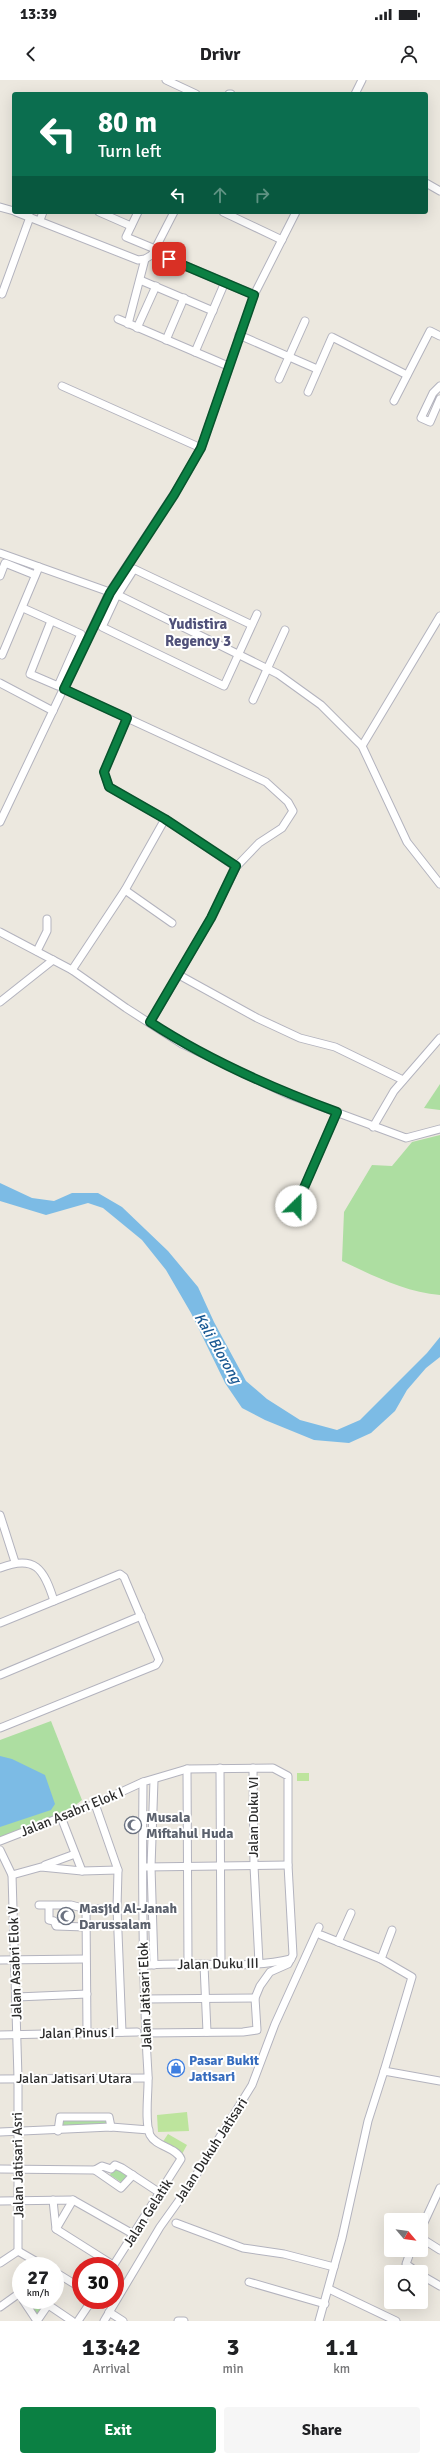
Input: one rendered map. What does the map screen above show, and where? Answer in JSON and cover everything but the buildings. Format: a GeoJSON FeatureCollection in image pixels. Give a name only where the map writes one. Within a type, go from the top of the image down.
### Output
{"type":"FeatureCollection","features":[{"type":"Feature","properties":{"kind":"street"},"geometry":{"type":"LineString","coordinates":[[166,80],[192,92]]}},
{"type":"Feature","properties":{"kind":"street"},"geometry":{"type":"LineString","coordinates":[[356,92],[362,80]]}},
{"type":"Feature","properties":{"kind":"street"},"geometry":{"type":"LineString","coordinates":[[428,184],[440,191]]}},
{"type":"Feature","properties":{"kind":"street"},"geometry":{"type":"LineString","coordinates":[[0,207],[12,211]]}},
{"type":"Feature","properties":{"kind":"street"},"geometry":{"type":"LineString","coordinates":[[21,214],[40,220],[135,259],[145,259]]}},
{"type":"Feature","properties":{"kind":"street"},"geometry":{"type":"LineString","coordinates":[[40,220],[42,214]]}},
{"type":"Feature","properties":{"kind":"street"},"geometry":{"type":"LineString","coordinates":[[104,214],[131,226]]}},
{"type":"Feature","properties":{"kind":"street"},"geometry":{"type":"LineString","coordinates":[[137,214],[126,237],[254,295]]}},
{"type":"Feature","properties":{"kind":"street"},"geometry":{"type":"LineString","coordinates":[[128,324],[145,259],[154,251],[173,214]]}},
{"type":"Feature","properties":{"kind":"street"},"geometry":{"type":"LineString","coordinates":[[227,214],[282,240]]}},
{"type":"Feature","properties":{"kind":"street"},"geometry":{"type":"LineString","coordinates":[[0,822],[110,593],[177,489],[201,448],[228,366],[254,295],[295,214]]}},
{"type":"Feature","properties":{"kind":"street"},"geometry":{"type":"LineString","coordinates":[[4,295],[30,217]]}},
{"type":"Feature","properties":{"kind":"street"},"geometry":{"type":"LineString","coordinates":[[140,280],[213,311]]}},
{"type":"Feature","properties":{"kind":"street"},"geometry":{"type":"LineString","coordinates":[[195,352],[225,282]]}},
{"type":"Feature","properties":{"kind":"street"},"geometry":{"type":"LineString","coordinates":[[137,328],[156,286]]}},
{"type":"Feature","properties":{"kind":"street"},"geometry":{"type":"LineString","coordinates":[[166,340],[184,298]]}},
{"type":"Feature","properties":{"kind":"street"},"geometry":{"type":"LineString","coordinates":[[118,319],[228,366]]}},
{"type":"Feature","properties":{"kind":"street"},"geometry":{"type":"LineString","coordinates":[[279,379],[305,320]]}},
{"type":"Feature","properties":{"kind":"street"},"geometry":{"type":"LineString","coordinates":[[394,402],[430,330],[440,336]]}},
{"type":"Feature","properties":{"kind":"street"},"geometry":{"type":"LineString","coordinates":[[239,335],[317,369]]}},
{"type":"Feature","properties":{"kind":"street"},"geometry":{"type":"LineString","coordinates":[[308,392],[332,338],[407,375]]}},
{"type":"Feature","properties":{"kind":"street"},"geometry":{"type":"LineString","coordinates":[[62,386],[111,406],[201,448]]}},
{"type":"Feature","properties":{"kind":"street"},"geometry":{"type":"LineString","coordinates":[[440,386],[433,393],[421,418],[430,422],[440,399]]}},
{"type":"Feature","properties":{"kind":"street"},"geometry":{"type":"LineString","coordinates":[[0,553],[110,593],[183,630],[278,674],[321,705],[362,746],[407,842],[440,884]]}},
{"type":"Feature","properties":{"kind":"street"},"geometry":{"type":"LineString","coordinates":[[0,576],[5,563],[35,575]]}},
{"type":"Feature","properties":{"kind":"street"},"geometry":{"type":"LineString","coordinates":[[0,654],[2,656],[39,567]]}},
{"type":"Feature","properties":{"kind":"street"},"geometry":{"type":"LineString","coordinates":[[252,625],[134,569],[116,597],[102,627],[224,686],[238,656],[257,614]]}},
{"type":"Feature","properties":{"kind":"street"},"geometry":{"type":"LineString","coordinates":[[23,608],[52,620],[81,634],[58,686],[30,674],[52,620]]}},
{"type":"Feature","properties":{"kind":"street"},"geometry":{"type":"LineString","coordinates":[[362,746],[440,616]]}},
{"type":"Feature","properties":{"kind":"street"},"geometry":{"type":"LineString","coordinates":[[253,700],[284,630]]}},
{"type":"Feature","properties":{"kind":"street"},"geometry":{"type":"LineString","coordinates":[[0,683],[53,711]]}},
{"type":"Feature","properties":{"kind":"street"},"geometry":{"type":"LineString","coordinates":[[64,689],[266,782],[288,802],[294,812],[282,828],[259,843],[236,866],[179,975],[150,1022]]}},
{"type":"Feature","properties":{"kind":"street"},"geometry":{"type":"LineString","coordinates":[[127,718],[104,772],[105,780],[109,787],[165,819],[236,866]]}},
{"type":"Feature","properties":{"kind":"street"},"geometry":{"type":"LineString","coordinates":[[72,970],[125,890],[165,819]]}},
{"type":"Feature","properties":{"kind":"street"},"geometry":{"type":"LineString","coordinates":[[125,890],[172,923]]}},
{"type":"Feature","properties":{"kind":"street"},"geometry":{"type":"LineString","coordinates":[[37,951],[47,931],[47,919]]}},
{"type":"Feature","properties":{"kind":"street"},"geometry":{"type":"LineString","coordinates":[[0,932],[72,970],[182,1044],[273,1087],[406,1138],[440,1129]]}},
{"type":"Feature","properties":{"kind":"street"},"geometry":{"type":"LineString","coordinates":[[0,1002],[53,960]]}},
{"type":"Feature","properties":{"kind":"street"},"geometry":{"type":"LineString","coordinates":[[179,975],[256,1018],[300,1038],[336,1047],[403,1080]]}},
{"type":"Feature","properties":{"kind":"street"},"geometry":{"type":"LineString","coordinates":[[373,1126],[394,1091],[440,1038]]}},
{"type":"Feature","properties":{"kind":"street"},"geometry":{"type":"LineString","coordinates":[[296,1206],[337,1112]]}},
{"type":"Feature","properties":{"kind":"street"},"geometry":{"type":"LineString","coordinates":[[0,1514],[15,1562]]}},
{"type":"Feature","properties":{"kind":"street"},"geometry":{"type":"LineString","coordinates":[[0,1568],[15,1562],[30,1563],[42,1572],[47,1580],[54,1601]]}},
{"type":"Feature","properties":{"kind":"street"},"geometry":{"type":"LineString","coordinates":[[0,1623],[120,1574],[124,1577],[159,1658],[156,1665],[0,1728]]}},
{"type":"Feature","properties":{"kind":"street"},"geometry":{"type":"LineString","coordinates":[[0,1675],[141,1616]]}},
{"type":"Feature","properties":{"kind":"street"},"geometry":{"type":"LineString","coordinates":[[220,1768],[221,1965]]}},
{"type":"Feature","properties":{"kind":"street","name":"Jalan Duku VI"},"geometry":{"type":"LineString","coordinates":[[253,1768],[254,1866],[259,1963]]}},
{"type":"Feature","properties":{"kind":"street"},"geometry":{"type":"LineString","coordinates":[[143,1782],[187,1769],[272,1768],[288,1776],[288,1864],[292,1959],[284,1966],[267,1975],[255,1998],[257,2030],[146,2033]]}},
{"type":"Feature","properties":{"kind":"street"},"geometry":{"type":"LineString","coordinates":[[187,1769],[186,1868],[188,1965]]}},
{"type":"Feature","properties":{"kind":"street","name":"Jalan Jatisari Elok"},"geometry":{"type":"LineString","coordinates":[[154,1780],[151,1867],[154,1965]]}},
{"type":"Feature","properties":{"kind":"street","name":"Jalan Jatisari Elok"},"geometry":{"type":"LineString","coordinates":[[143,1782],[143,1966],[149,2130]]}},
{"type":"Feature","properties":{"kind":"street","name":"Jalan Asabri Elok I"},"geometry":{"type":"LineString","coordinates":[[0,1841],[95,1804],[143,1782]]}},
{"type":"Feature","properties":{"kind":"street"},"geometry":{"type":"LineString","coordinates":[[95,1804],[118,1870],[117,1908],[122,2032]]}},
{"type":"Feature","properties":{"kind":"street"},"geometry":{"type":"LineString","coordinates":[[61,1817],[82,1871]]}},
{"type":"Feature","properties":{"kind":"street","name":"Jalan Asabri Elok V"},"geometry":{"type":"LineString","coordinates":[[0,1850],[12,1875],[14,1959],[17,1997],[16,2035],[18,2078]]}},
{"type":"Feature","properties":{"kind":"street"},"geometry":{"type":"LineString","coordinates":[[41,1867],[75,1854]]}},
{"type":"Feature","properties":{"kind":"street"},"geometry":{"type":"LineString","coordinates":[[254,1866],[288,1864]]}},
{"type":"Feature","properties":{"kind":"street","name":"Jalan Duku VI"},"geometry":{"type":"LineString","coordinates":[[142,1868],[254,1866]]}},
{"type":"Feature","properties":{"kind":"street"},"geometry":{"type":"LineString","coordinates":[[12,1875],[26,1869],[41,1867],[82,1871],[118,1870]]}},
{"type":"Feature","properties":{"kind":"street"},"geometry":{"type":"LineString","coordinates":[[39,1905],[71,1905],[86,1909],[117,1908]]}},
{"type":"Feature","properties":{"kind":"street"},"geometry":{"type":"LineString","coordinates":[[49,1906],[49,1920],[54,1921],[56,1926],[85,1927]]}},
{"type":"Feature","properties":{"kind":"street"},"geometry":{"type":"LineString","coordinates":[[86,1909],[85,1959],[87,2032]]}},
{"type":"Feature","properties":{"kind":"street"},"geometry":{"type":"LineString","coordinates":[[338,1942],[351,1913]]}},
{"type":"Feature","properties":{"kind":"street","name":"Jalan Dukuh Jatisari"},"geometry":{"type":"LineString","coordinates":[[104,2321],[160,2227],[190,2185],[252,2085],[278,2017],[319,1927]]}},
{"type":"Feature","properties":{"kind":"street"},"geometry":{"type":"LineString","coordinates":[[381,1960],[392,1930]]}},
{"type":"Feature","properties":{"kind":"street"},"geometry":{"type":"LineString","coordinates":[[321,1935],[409,1973],[412,1982],[368,2121],[322,2319]]}},
{"type":"Feature","properties":{"kind":"street"},"geometry":{"type":"LineString","coordinates":[[0,1960],[85,1959]]}},
{"type":"Feature","properties":{"kind":"street","name":"Jalan Duku III"},"geometry":{"type":"LineString","coordinates":[[143,1966],[276,1963],[292,1959]]}},
{"type":"Feature","properties":{"kind":"street"},"geometry":{"type":"LineString","coordinates":[[204,1965],[207,2032]]}},
{"type":"Feature","properties":{"kind":"street"},"geometry":{"type":"LineString","coordinates":[[17,1997],[87,1994]]}},
{"type":"Feature","properties":{"kind":"street"},"geometry":{"type":"LineString","coordinates":[[145,1999],[206,1997],[255,1998]]}},
{"type":"Feature","properties":{"kind":"street","name":"Jalan Pinus I"},"geometry":{"type":"LineString","coordinates":[[0,2035],[137,2032]]}},
{"type":"Feature","properties":{"kind":"street"},"geometry":{"type":"LineString","coordinates":[[384,2071],[440,2081]]}},
{"type":"Feature","properties":{"kind":"street","name":"Jalan Jatisari Asri"},"geometry":{"type":"LineString","coordinates":[[18,2078],[18,2251]]}},
{"type":"Feature","properties":{"kind":"street","name":"Jalan Jatisari Utara"},"geometry":{"type":"LineString","coordinates":[[0,2079],[148,2078]]}},
{"type":"Feature","properties":{"kind":"street"},"geometry":{"type":"LineString","coordinates":[[58,2130],[60,2117],[109,2116],[111,2128]]}},
{"type":"Feature","properties":{"kind":"street"},"geometry":{"type":"LineString","coordinates":[[0,2132],[111,2128],[149,2130]]}},
{"type":"Feature","properties":{"kind":"street","name":"Jalan Gelatik"},"geometry":{"type":"LineString","coordinates":[[118,2257],[181,2158],[154,2139],[149,2130]]}},
{"type":"Feature","properties":{"kind":"street"},"geometry":{"type":"LineString","coordinates":[[0,2169],[95,2170],[102,2166],[111,2169],[115,2165],[160,2193]]}},
{"type":"Feature","properties":{"kind":"street"},"geometry":{"type":"LineString","coordinates":[[95,2170],[122,2188],[133,2175]]}},
{"type":"Feature","properties":{"kind":"street"},"geometry":{"type":"LineString","coordinates":[[428,2214],[440,2188]]}},
{"type":"Feature","properties":{"kind":"street"},"geometry":{"type":"LineString","coordinates":[[53,2200],[56,2229]]}},
{"type":"Feature","properties":{"kind":"street"},"geometry":{"type":"LineString","coordinates":[[0,2201],[73,2200],[133,2234]]}},
{"type":"Feature","properties":{"kind":"street"},"geometry":{"type":"LineString","coordinates":[[56,2229],[73,2200]]}},
{"type":"Feature","properties":{"kind":"street"},"geometry":{"type":"LineString","coordinates":[[176,2223],[243,2248],[284,2254],[334,2267]]}},
{"type":"Feature","properties":{"kind":"street"},"geometry":{"type":"LineString","coordinates":[[56,2229],[100,2257]]}},
{"type":"Feature","properties":{"kind":"street"},"geometry":{"type":"LineString","coordinates":[[428,2242],[440,2250]]}},
{"type":"Feature","properties":{"kind":"street"},"geometry":{"type":"LineString","coordinates":[[0,2262],[18,2251],[28,2257]]}},
{"type":"Feature","properties":{"kind":"street"},"geometry":{"type":"LineString","coordinates":[[428,2279],[440,2286]]}},
{"type":"Feature","properties":{"kind":"street"},"geometry":{"type":"LineString","coordinates":[[249,2282],[325,2304]]}},
{"type":"Feature","properties":{"kind":"street"},"geometry":{"type":"LineString","coordinates":[[329,2289],[396,2321]]}},
{"type":"Feature","properties":{"kind":"street"},"geometry":{"type":"LineString","coordinates":[[0,2307],[12,2301]]}},
{"type":"Feature","properties":{"kind":"street"},"geometry":{"type":"LineString","coordinates":[[29,2309],[37,2321],[45,2309]]}},
{"type":"Feature","properties":{"kind":"street"},"geometry":{"type":"LineString","coordinates":[[54,2309],[72,2321]]}},
{"type":"Feature","properties":{"kind":"street"},"geometry":{"type":"LineString","coordinates":[[78,2321],[86,2309]]}},
{"type":"Feature","properties":{"kind":"street"},"geometry":{"type":"LineString","coordinates":[[109,2312],[123,2321]]}},
{"type":"Feature","properties":{"kind":"street"},"geometry":{"type":"LineString","coordinates":[[178,2321],[184,2321]]}},
{"type":"Feature","properties":{"kind":"green space"},"geometry":{"type":"Polygon","coordinates":[[[440,1084],[440,1110],[424,1108],[440,1084]]]}},
{"type":"Feature","properties":{"kind":"green space"},"geometry":{"type":"Polygon","coordinates":[[[440,1135],[440,1295],[414,1291],[402,1287],[378,1278],[342,1261],[344,1212],[372,1165],[392,1166],[412,1142],[440,1135]]]}},
{"type":"Feature","properties":{"kind":"green space"},"geometry":{"type":"Polygon","coordinates":[[[51,1721],[82,1800],[68,1811],[0,1837],[0,1740],[51,1721]]]}},
{"type":"Feature","properties":{"kind":"green space"},"geometry":{"type":"Polygon","coordinates":[[[297,1773],[309,1773],[309,1781],[297,1781],[297,1773]]]}},
{"type":"Feature","properties":{"kind":"green space"},"geometry":{"type":"Polygon","coordinates":[[[187,2112],[189,2131],[158,2132],[157,2115],[187,2112]]]}},
{"type":"Feature","properties":{"kind":"green space"},"geometry":{"type":"Polygon","coordinates":[[[61,2118],[109,2118],[109,2126],[61,2126],[61,2118]]]}},
{"type":"Feature","properties":{"kind":"green space"},"geometry":{"type":"Polygon","coordinates":[[[168,2134],[187,2145],[182,2154],[162,2143],[168,2134]]]}},
{"type":"Feature","properties":{"kind":"green space"},"geometry":{"type":"Polygon","coordinates":[[[114,2168],[129,2176],[124,2184],[110,2175],[114,2168]]]}},
{"type":"Feature","properties":{"kind":"green space"},"geometry":{"type":"Polygon","coordinates":[[[34,2309],[42,2309],[38,2315],[34,2309]]]}},
{"type":"Feature","properties":{"kind":"water","name":"Kali Blorong"},"geometry":{"type":"Polygon","coordinates":[[[0,1183],[32,1198],[54,1201],[72,1193],[98,1193],[122,1207],[168,1251],[198,1287],[214,1322],[246,1381],[267,1399],[300,1420],[337,1430],[360,1420],[427,1353],[440,1337],[440,1357],[426,1368],[407,1390],[395,1411],[371,1433],[349,1443],[314,1440],[265,1420],[242,1408],[225,1383],[191,1313],[166,1270],[142,1240],[103,1208],[88,1203],[46,1215],[0,1201],[0,1183]]]}},
{"type":"Feature","properties":{"kind":"water"},"geometry":{"type":"Polygon","coordinates":[[[0,1756],[12,1759],[45,1775],[55,1804],[51,1810],[0,1827],[0,1756]]]}},
{"type":"Feature","properties":{"kind":"place","name":"Musala Miftahul Huda"},"geometry":{"type":"Point","coordinates":[133,1825]}},
{"type":"Feature","properties":{"kind":"place","name":"Masjid Al-Janah Darussalam"},"geometry":{"type":"Point","coordinates":[66,1916]}},
{"type":"Feature","properties":{"kind":"place","name":"Pasar Bukit Jatisari"},"geometry":{"type":"Point","coordinates":[176,2068]}},
{"type":"Feature","properties":{"kind":"district","name":"Yudistira Regency 3"},"geometry":{"type":"Point","coordinates":[198,632]}},
{"type":"Feature","properties":{"kind":"route"},"geometry":{"type":"LineString","coordinates":[[169,259],[254,295],[228,366],[201,448],[174,495],[110,593],[64,689],[127,718],[104,772],[105,780],[109,787],[165,819],[236,866],[211,918],[179,975],[150,1022],[182,1044],[287,1094],[337,1112],[296,1206]]}}]}
